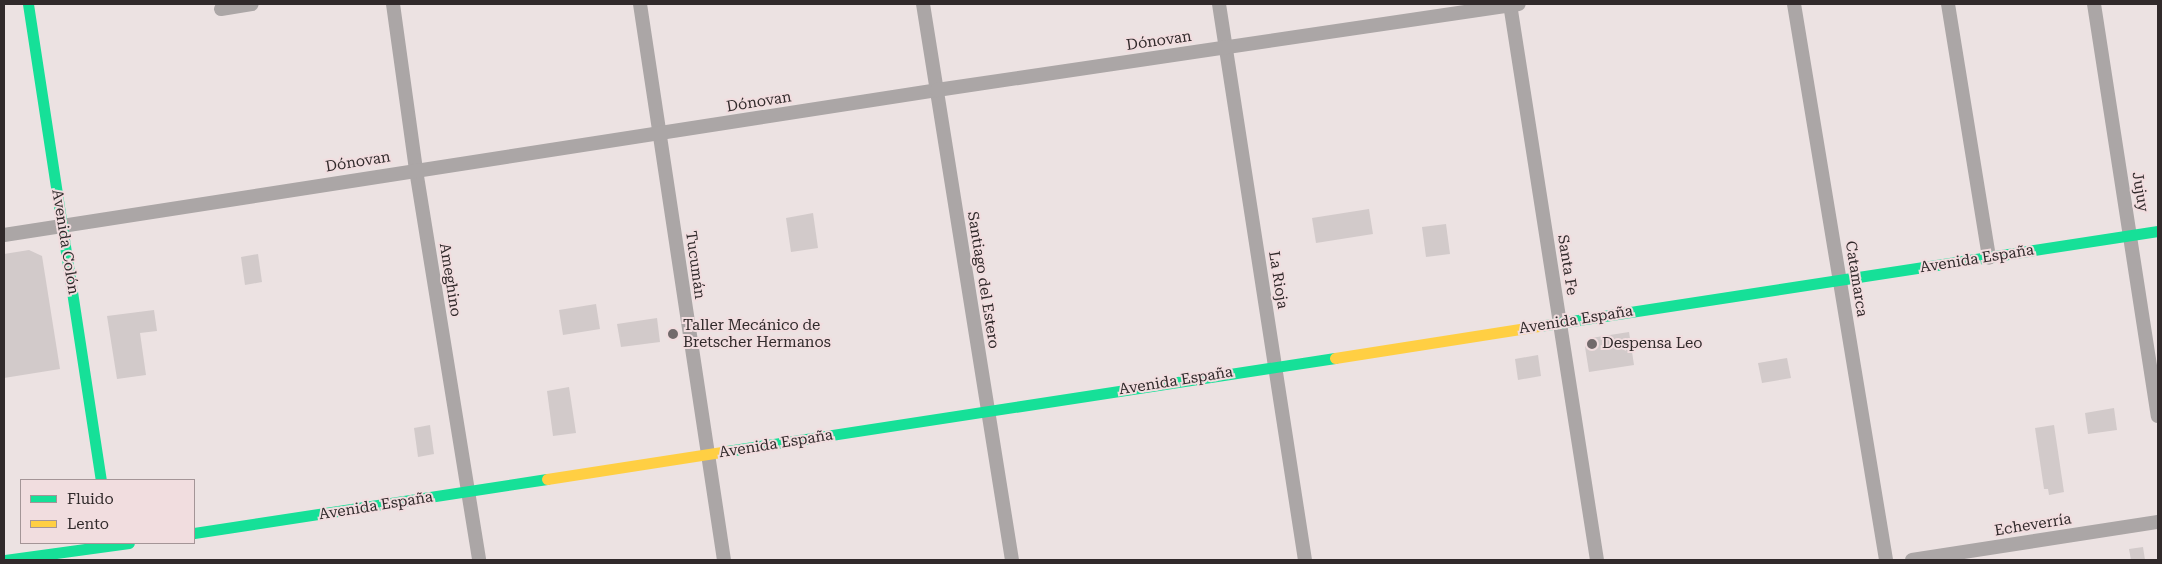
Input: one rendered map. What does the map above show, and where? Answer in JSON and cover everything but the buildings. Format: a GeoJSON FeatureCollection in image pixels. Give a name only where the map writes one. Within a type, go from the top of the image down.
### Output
{"type":"FeatureCollection","features":[{"type":"Feature","properties":{"kind":"street","name":"Avenida Colón"},"geometry":{"type":"LineString","coordinates":[[28,4],[101,479]]}},
{"type":"Feature","properties":{"kind":"street"},"geometry":{"type":"LineString","coordinates":[[221,9],[252,4]]}},
{"type":"Feature","properties":{"kind":"street","name":"Ameghino"},"geometry":{"type":"LineString","coordinates":[[393,4],[416,170],[479,560]]}},
{"type":"Feature","properties":{"kind":"street","name":"Tucumán"},"geometry":{"type":"LineString","coordinates":[[640,4],[706,455],[724,560]]}},
{"type":"Feature","properties":{"kind":"street","name":"Santiago del Estero"},"geometry":{"type":"LineString","coordinates":[[924,4],[986,410],[1012,560]]}},
{"type":"Feature","properties":{"kind":"street","name":"La Rioja"},"geometry":{"type":"LineString","coordinates":[[1219,4],[1306,560]]}},
{"type":"Feature","properties":{"kind":"street","name":"Dónovan"},"geometry":{"type":"LineString","coordinates":[[4,235],[937,90],[1513,4]]}},
{"type":"Feature","properties":{"kind":"street","name":"Santa Fe"},"geometry":{"type":"LineString","coordinates":[[1513,4],[1596,560]]}},
{"type":"Feature","properties":{"kind":"street","name":"Catamarca"},"geometry":{"type":"LineString","coordinates":[[1794,4],[1886,560]]}},
{"type":"Feature","properties":{"kind":"street"},"geometry":{"type":"LineString","coordinates":[[1948,4],[1989,258]]}},
{"type":"Feature","properties":{"kind":"street","name":"Jujuy"},"geometry":{"type":"LineString","coordinates":[[2094,4],[2158,416]]}},
{"type":"Feature","properties":{"kind":"street","name":"Avenida España"},"geometry":{"type":"LineString","coordinates":[[195,533],[1560,322],[1989,258],[2158,230]]}},
{"type":"Feature","properties":{"kind":"street","name":"Echeverría"},"geometry":{"type":"LineString","coordinates":[[1912,560],[2158,522]]}},
{"type":"Feature","properties":{"kind":"street"},"geometry":{"type":"LineString","coordinates":[[5,560],[111,544],[114,560]]}},
{"type":"Feature","properties":{"kind":"traffic: fast"},"geometry":{"type":"LineString","coordinates":[[28,4],[101,479]]}},
{"type":"Feature","properties":{"kind":"traffic: fast"},"geometry":{"type":"LineString","coordinates":[[1539,326],[2158,231]]}},
{"type":"Feature","properties":{"kind":"traffic: fast"},"geometry":{"type":"LineString","coordinates":[[727,451],[1335,358]]}},
{"type":"Feature","properties":{"kind":"traffic: fast"},"geometry":{"type":"LineString","coordinates":[[195,533],[547,479]]}},
{"type":"Feature","properties":{"kind":"traffic: fast"},"geometry":{"type":"LineString","coordinates":[[5,560],[122,544]]}},
{"type":"Feature","properties":{"kind":"traffic: slow"},"geometry":{"type":"LineString","coordinates":[[1335,358],[1539,326]]}},
{"type":"Feature","properties":{"kind":"traffic: slow"},"geometry":{"type":"LineString","coordinates":[[547,479],[727,451]]}},
{"type":"Feature","properties":{"kind":"place","name":"Taller Mecánico de Bretscher Hermanos"},"geometry":{"type":"Point","coordinates":[673,334]}},
{"type":"Feature","properties":{"kind":"place","name":"Despensa Leo"},"geometry":{"type":"Point","coordinates":[1592,344]}}]}
